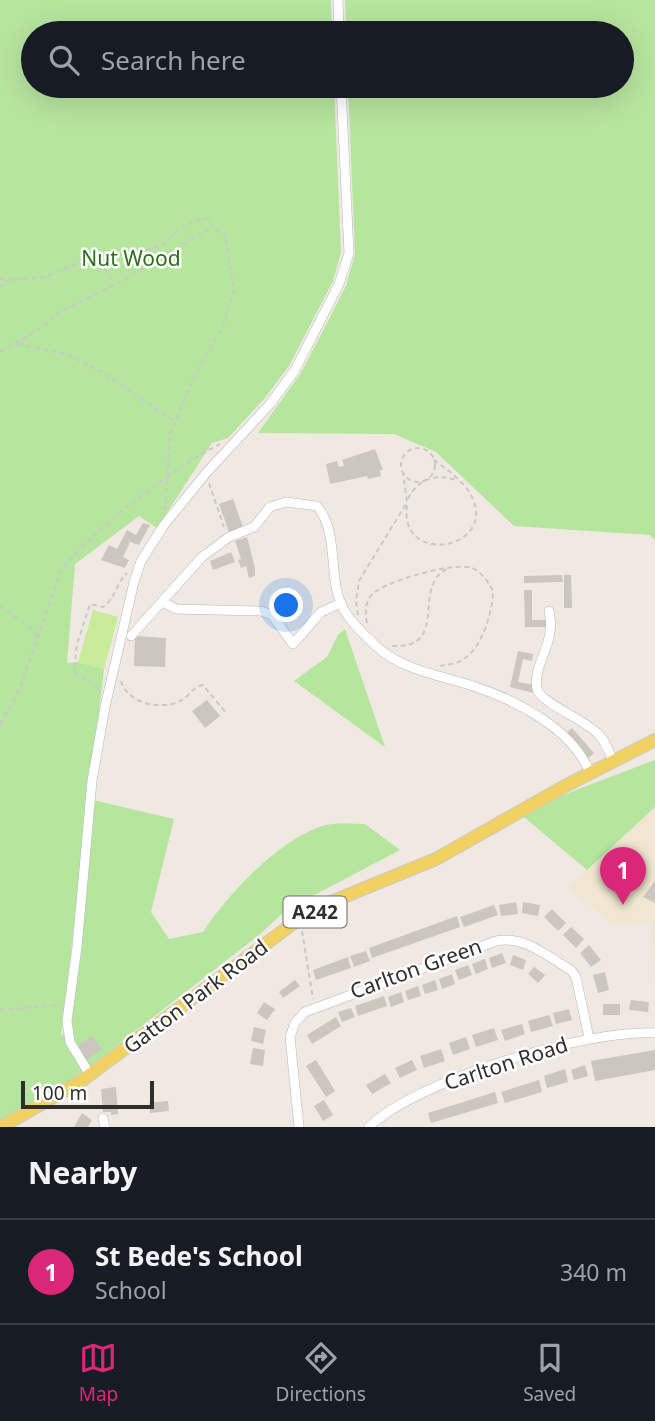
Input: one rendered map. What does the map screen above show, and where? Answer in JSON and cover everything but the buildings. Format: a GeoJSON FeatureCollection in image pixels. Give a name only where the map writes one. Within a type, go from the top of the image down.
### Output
{"type":"FeatureCollection","features":[{"type":"Feature","properties":{"kind":"main road","name":"Gatton Park Road"},"geometry":{"type":"LineString","coordinates":[[1,1127],[90,1075],[301,920],[331,902],[436,859],[655,740]]}},
{"type":"Feature","properties":{"kind":"street"},"geometry":{"type":"LineString","coordinates":[[338,0],[339,21]]}},
{"type":"Feature","properties":{"kind":"street"},"geometry":{"type":"LineString","coordinates":[[90,1075],[74,1052],[66,1032],[90,793],[107,697],[137,572],[164,525],[207,472],[270,404],[295,369],[339,284],[349,253],[342,98]]}},
{"type":"Feature","properties":{"kind":"street"},"geometry":{"type":"LineString","coordinates":[[131,636],[202,557],[229,537],[254,527],[270,507],[286,502],[317,506],[322,512],[332,546],[336,589],[341,603],[377,647],[401,663],[473,686],[537,716],[585,761],[590,773]]}},
{"type":"Feature","properties":{"kind":"street"},"geometry":{"type":"LineString","coordinates":[[163,601],[176,609],[261,611],[272,615],[293,645],[321,612],[341,603]]}},
{"type":"Feature","properties":{"kind":"street"},"geometry":{"type":"LineString","coordinates":[[548,611],[553,627],[537,680],[538,692],[547,702],[579,718],[598,733],[613,761]]}},
{"type":"Feature","properties":{"kind":"street","name":"Carlton Green"},"geometry":{"type":"LineString","coordinates":[[314,1006],[510,938],[571,970],[576,977],[589,1038]]}},
{"type":"Feature","properties":{"kind":"street"},"geometry":{"type":"LineString","coordinates":[[299,1127],[290,1037],[295,1023],[314,1006]]}},
{"type":"Feature","properties":{"kind":"street","name":"Carlton Road"},"geometry":{"type":"LineString","coordinates":[[369,1127],[406,1100],[437,1086],[589,1038],[655,1033]]}},
{"type":"Feature","properties":{"kind":"path"},"geometry":{"type":"LineString","coordinates":[[0,279],[46,278],[83,261],[100,260],[161,246],[185,224],[208,218],[212,227],[225,234],[234,291],[224,324],[195,375],[170,434],[164,525]]}},
{"type":"Feature","properties":{"kind":"path"},"geometry":{"type":"LineString","coordinates":[[0,352],[60,312],[114,285],[212,227]]}},
{"type":"Feature","properties":{"kind":"path"},"geometry":{"type":"LineString","coordinates":[[126,254],[151,261]]}},
{"type":"Feature","properties":{"kind":"path"},"geometry":{"type":"LineString","coordinates":[[100,260],[114,285]]}},
{"type":"Feature","properties":{"kind":"path"},"geometry":{"type":"LineString","coordinates":[[0,287],[9,280]]}},
{"type":"Feature","properties":{"kind":"path"},"geometry":{"type":"LineString","coordinates":[[15,343],[66,354],[102,372],[175,421]]}},
{"type":"Feature","properties":{"kind":"path"},"geometry":{"type":"LineString","coordinates":[[0,724],[20,688],[60,573],[71,557],[89,538],[199,455],[240,435]]}},
{"type":"Feature","properties":{"kind":"path"},"geometry":{"type":"LineString","coordinates":[[422,449],[471,495],[475,513],[469,531],[454,543],[435,545],[417,537],[407,521],[403,473],[401,462],[411,450],[422,449]]}},
{"type":"Feature","properties":{"kind":"path"},"geometry":{"type":"LineString","coordinates":[[363,626],[356,605],[359,581],[411,493],[432,473],[433,459]]}},
{"type":"Feature","properties":{"kind":"path"},"geometry":{"type":"LineString","coordinates":[[207,472],[229,537]]}},
{"type":"Feature","properties":{"kind":"path"},"geometry":{"type":"LineString","coordinates":[[403,473],[415,481],[442,477],[458,481]]}},
{"type":"Feature","properties":{"kind":"path"},"geometry":{"type":"LineString","coordinates":[[368,631],[365,610],[370,596],[378,589],[449,568],[464,566],[477,570],[486,579],[492,591],[492,600],[474,650],[456,663],[434,667]]}},
{"type":"Feature","properties":{"kind":"path"},"geometry":{"type":"LineString","coordinates":[[393,651],[386,646],[413,643],[426,631],[432,583],[442,571],[449,568]]}},
{"type":"Feature","properties":{"kind":"path"},"geometry":{"type":"LineString","coordinates":[[107,697],[74,670],[77,645],[90,604],[103,607],[113,600],[125,574],[137,572]]}},
{"type":"Feature","properties":{"kind":"path"},"geometry":{"type":"LineString","coordinates":[[0,606],[32,629],[38,639],[36,646]]}},
{"type":"Feature","properties":{"kind":"path"},"geometry":{"type":"LineString","coordinates":[[121,679],[122,686],[136,700],[148,704],[177,703],[197,686],[203,685],[226,713]]}},
{"type":"Feature","properties":{"kind":"path"},"geometry":{"type":"LineString","coordinates":[[301,920],[314,1006]]}},
{"type":"Feature","properties":{"kind":"path"},"geometry":{"type":"LineString","coordinates":[[0,1010],[69,1005]]}},
{"type":"Feature","properties":{"kind":"shaded area"},"geometry":{"type":"Polygon","coordinates":[[[655,808],[655,981],[650,923],[612,923],[568,887],[655,808]]]}},
{"type":"Feature","properties":{"kind":"green space","name":"Nut Wood"},"geometry":{"type":"Polygon","coordinates":[[[0,0],[331,0],[332,21],[21,21],[21,98],[335,98],[341,252],[333,281],[289,366],[264,399],[228,438],[212,443],[157,528],[139,516],[75,564],[67,663],[78,662],[104,669],[61,1037],[72,1020],[93,800],[174,819],[151,912],[169,939],[203,932],[255,870],[289,843],[322,826],[365,824],[400,850],[286,910],[259,935],[66,1085],[0,1121],[0,0]]]}},
{"type":"Feature","properties":{"kind":"green space"},"geometry":{"type":"Polygon","coordinates":[[[345,0],[655,0],[655,540],[650,535],[514,526],[436,452],[394,434],[258,433],[301,373],[346,286],[355,254],[348,98],[634,98],[634,21],[346,21],[345,0]]]}},
{"type":"Feature","properties":{"kind":"green space"},"geometry":{"type":"Polygon","coordinates":[[[93,610],[118,617],[104,669],[78,662],[93,610]]]}},
{"type":"Feature","properties":{"kind":"green space"},"geometry":{"type":"Polygon","coordinates":[[[345,629],[385,747],[294,681],[327,657],[338,635],[345,629]]]}},
{"type":"Feature","properties":{"kind":"green space"},"geometry":{"type":"Polygon","coordinates":[[[655,760],[655,807],[587,870],[518,812],[655,760]]]}},
{"type":"Feature","properties":{"kind":"place","name":"St Bede's School"},"geometry":{"type":"Point","coordinates":[623,905]}}]}
